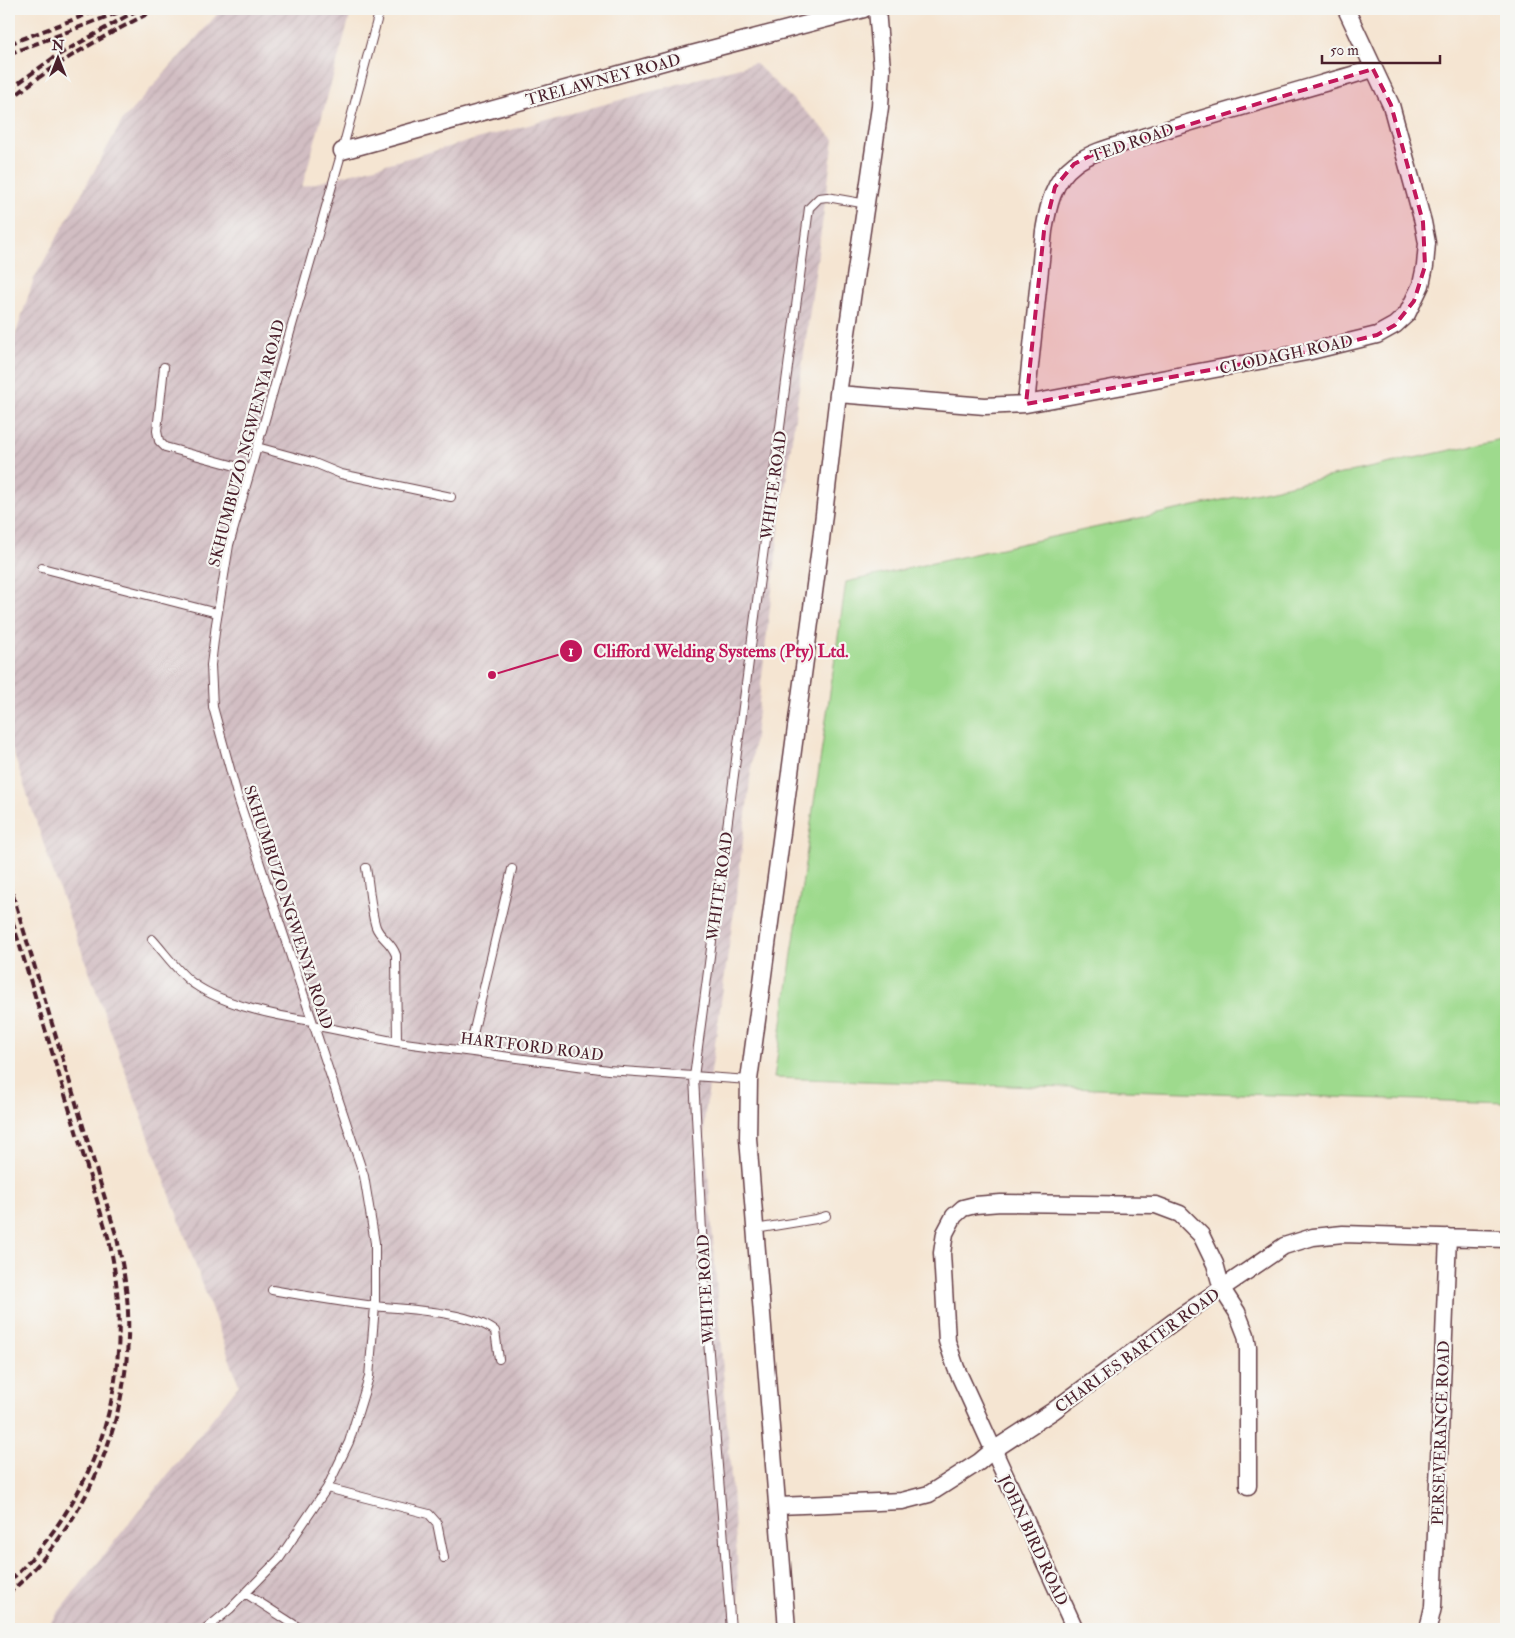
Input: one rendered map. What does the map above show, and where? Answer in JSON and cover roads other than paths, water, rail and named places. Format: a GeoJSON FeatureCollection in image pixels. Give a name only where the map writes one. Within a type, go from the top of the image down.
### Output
{"type":"FeatureCollection","features":[{"type":"Feature","properties":{"kind":"street","name":"TRELAWNEY ROAD"},"geometry":{"type":"LineString","coordinates":[[342,151],[692,54],[864,9]]}},
{"type":"Feature","properties":{"kind":"street"},"geometry":{"type":"LineString","coordinates":[[787,1629],[748,1138],[749,1080],[821,540],[838,394],[880,107],[882,78],[877,9]]}},
{"type":"Feature","properties":{"kind":"street","name":"CLODAGH ROAD"},"geometry":{"type":"LineString","coordinates":[[838,394],[985,406],[1026,404],[1307,352],[1377,335],[1395,325],[1407,314],[1421,285],[1427,243],[1391,105],[1346,9]]}},
{"type":"Feature","properties":{"kind":"street","name":"TED ROAD"},"geometry":{"type":"LineString","coordinates":[[1026,404],[1048,203],[1055,187],[1074,164],[1098,152],[1167,129],[1373,69]]}},
{"type":"Feature","properties":{"kind":"street","name":"JOHN BIRD ROAD"},"geometry":{"type":"LineString","coordinates":[[1075,1629],[992,1451],[956,1368],[948,1341],[942,1253],[945,1232],[954,1216],[964,1208],[1001,1203],[1156,1204],[1180,1214],[1200,1235],[1215,1264],[1222,1288],[1237,1312],[1246,1335],[1248,1347],[1248,1486]]}},
{"type":"Feature","properties":{"kind":"street","name":"CHARLES BARTER ROAD"},"geometry":{"type":"LineString","coordinates":[[778,1506],[902,1500],[929,1494],[1053,1411],[1222,1288],[1284,1246],[1312,1237],[1343,1234],[1506,1239]]}},
{"type":"Feature","properties":{"kind":"street","name":"PERSEVERANCE ROAD"},"geometry":{"type":"LineString","coordinates":[[1428,1629],[1432,1607],[1448,1237]]}},
{"type":"Feature","properties":{"kind":"lane","name":"SKHUMBUZO NGWENYA ROAD"},"geometry":{"type":"LineString","coordinates":[[206,1629],[279,1559],[327,1488],[349,1442],[369,1377],[375,1306],[375,1243],[364,1176],[238,798],[214,707],[211,665],[228,545],[342,151],[380,9]]}},
{"type":"Feature","properties":{"kind":"lane","name":"WHITE ROAD"},"geometry":{"type":"LineString","coordinates":[[731,1629],[707,1328],[694,1077],[809,208],[818,198],[827,197],[866,204]]}},
{"type":"Feature","properties":{"kind":"lane"},"geometry":{"type":"LineString","coordinates":[[164,367],[158,431],[159,441],[165,447],[250,470]]}},
{"type":"Feature","properties":{"kind":"lane"},"geometry":{"type":"LineString","coordinates":[[257,447],[312,462],[341,474],[450,497]]}},
{"type":"Feature","properties":{"kind":"lane"},"geometry":{"type":"LineString","coordinates":[[42,568],[217,613]]}},
{"type":"Feature","properties":{"kind":"lane"},"geometry":{"type":"LineString","coordinates":[[366,868],[376,926],[381,935],[393,947],[396,956],[397,1042]]}},
{"type":"Feature","properties":{"kind":"lane"},"geometry":{"type":"LineString","coordinates":[[470,1052],[512,869]]}},
{"type":"Feature","properties":{"kind":"lane","name":"HARTFORD ROAD"},"geometry":{"type":"LineString","coordinates":[[152,939],[193,984],[214,995],[278,1016],[397,1042],[470,1052],[608,1070],[749,1080]]}},
{"type":"Feature","properties":{"kind":"lane"},"geometry":{"type":"LineString","coordinates":[[756,1229],[826,1216]]}},
{"type":"Feature","properties":{"kind":"lane"},"geometry":{"type":"LineString","coordinates":[[272,1290],[375,1306],[434,1312],[480,1323],[495,1332],[499,1359]]}},
{"type":"Feature","properties":{"kind":"lane"},"geometry":{"type":"LineString","coordinates":[[327,1488],[429,1514],[437,1523],[444,1558]]}},
{"type":"Feature","properties":{"kind":"lane"},"geometry":{"type":"LineString","coordinates":[[245,1593],[301,1629]]}},
{"type":"Feature","properties":{"kind":"railway"},"geometry":{"type":"LineString","coordinates":[[9,44],[101,9]]}},
{"type":"Feature","properties":{"kind":"railway"},"geometry":{"type":"LineString","coordinates":[[9,54],[127,9]]}},
{"type":"Feature","properties":{"kind":"railway"},"geometry":{"type":"LineString","coordinates":[[9,90],[53,58],[139,9]]}},
{"type":"Feature","properties":{"kind":"railway"},"geometry":{"type":"LineString","coordinates":[[9,101],[62,62],[157,9]]}},
{"type":"Feature","properties":{"kind":"railway"},"geometry":{"type":"LineString","coordinates":[[9,882],[117,1238],[128,1312],[127,1351],[122,1390],[113,1429],[100,1466],[82,1502],[61,1535],[37,1566],[9,1593]]}},
{"type":"Feature","properties":{"kind":"railway"},"geometry":{"type":"LineString","coordinates":[[9,910],[109,1240],[117,1288],[119,1334],[115,1380],[106,1424],[90,1467],[69,1507],[42,1546],[9,1582]]}},
{"type":"Feature","properties":{"kind":"place","name":"Clifford Welding Systems (Pty) Ltd."},"geometry":{"type":"Point","coordinates":[492,675]}}]}
